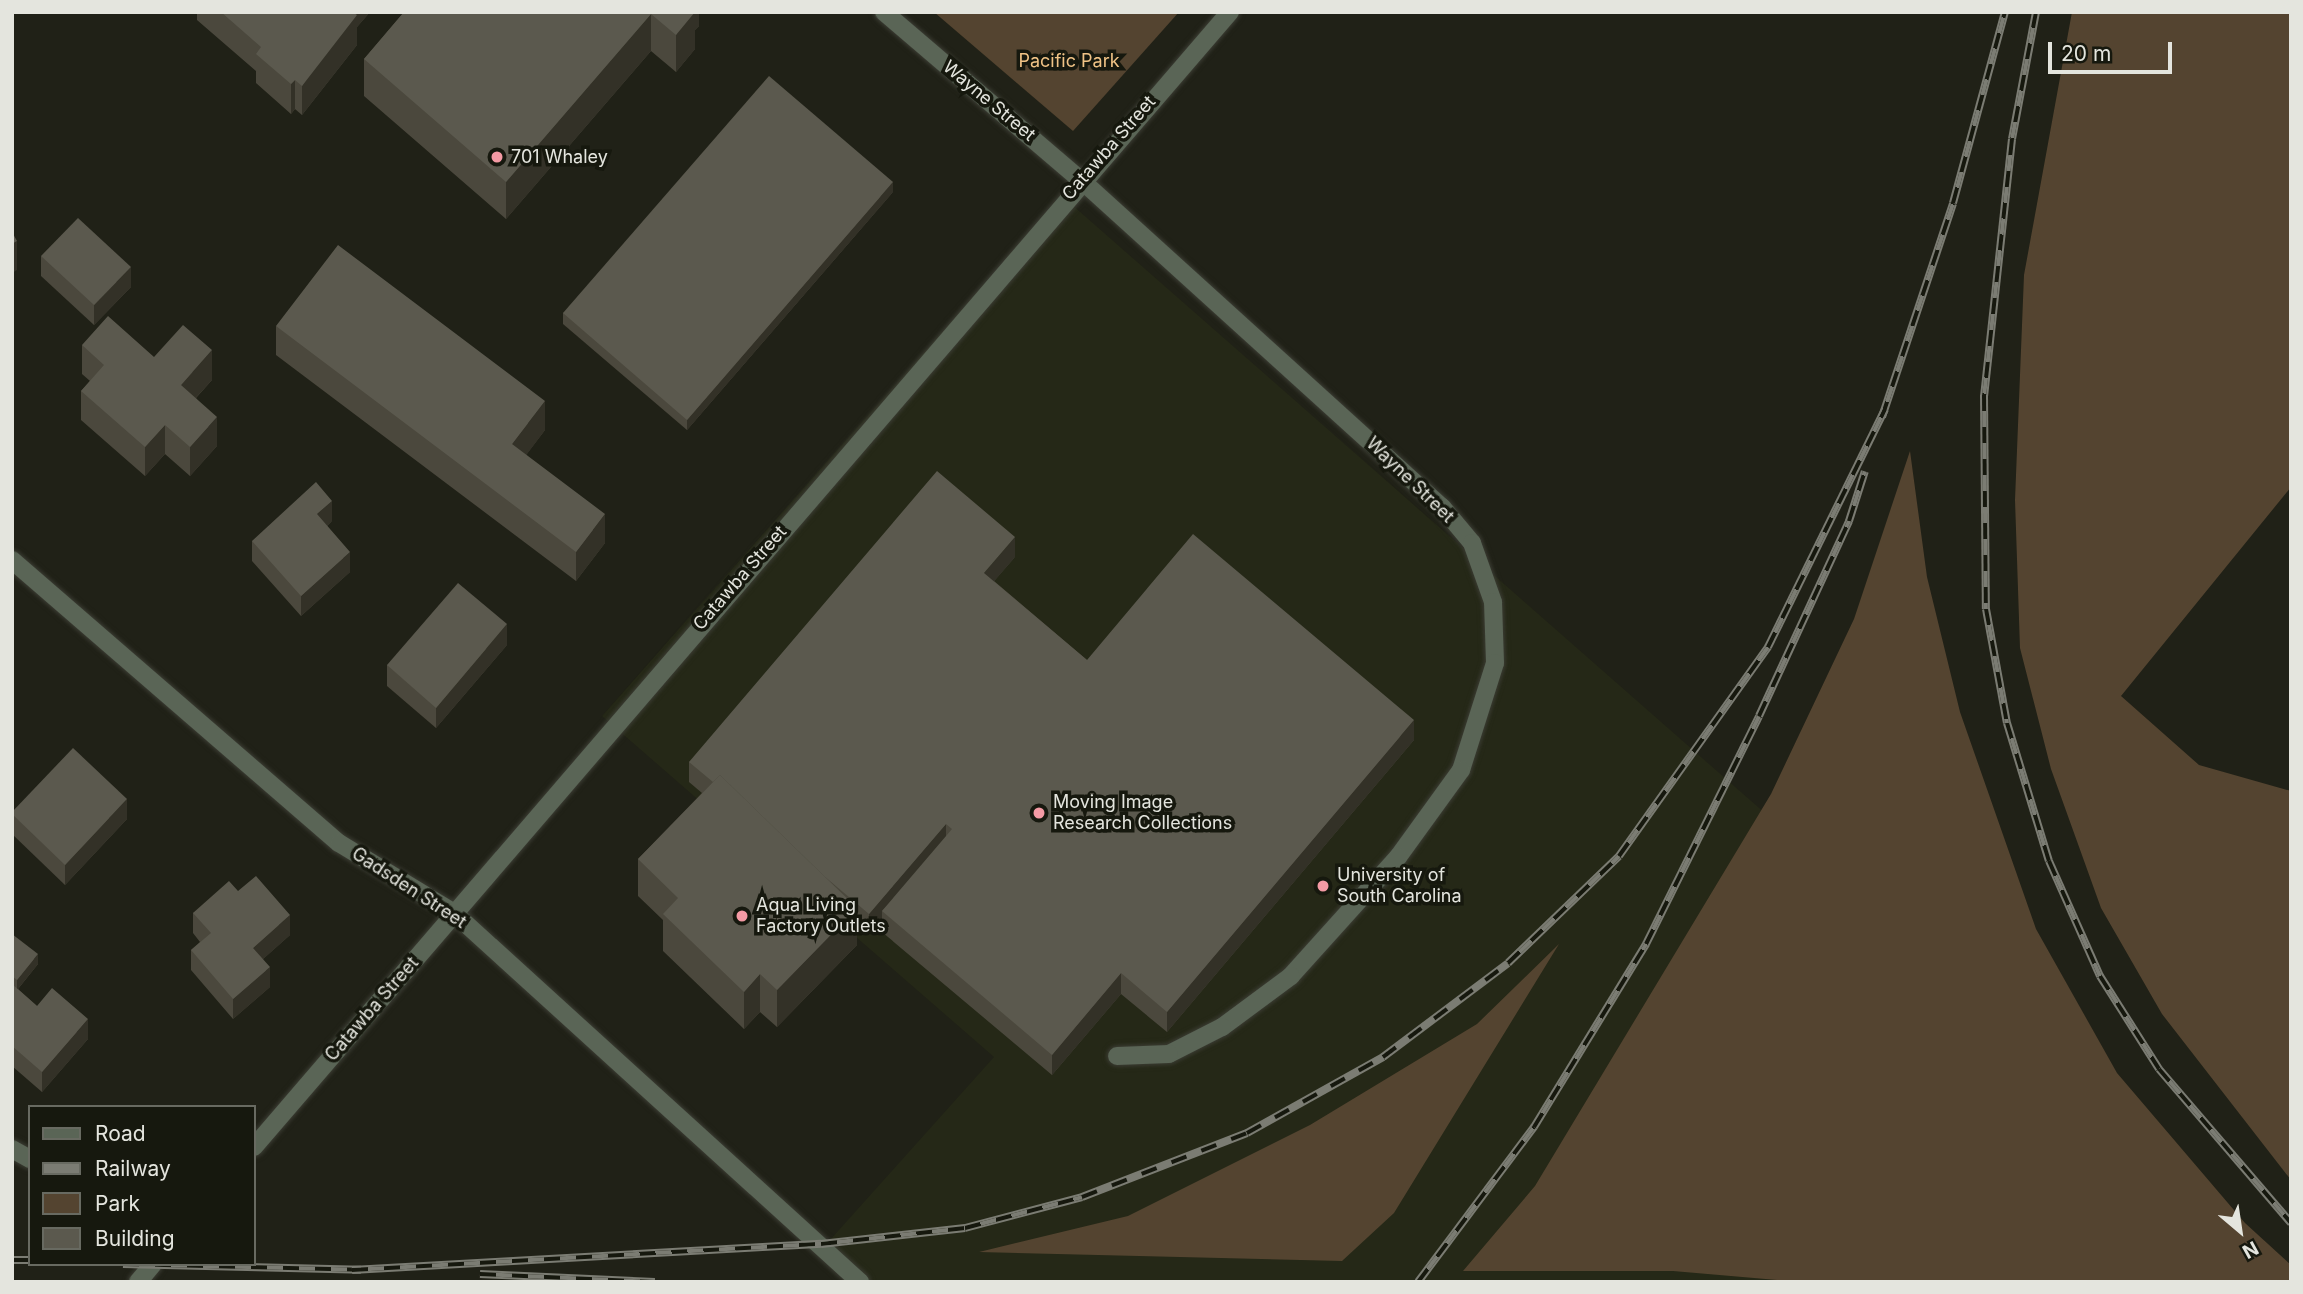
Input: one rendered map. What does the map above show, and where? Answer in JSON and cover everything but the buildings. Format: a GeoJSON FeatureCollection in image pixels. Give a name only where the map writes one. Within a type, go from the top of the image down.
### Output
{"type":"FeatureCollection","features":[{"type":"Feature","properties":{"kind":"street","name":"Wayne Street"},"geometry":{"type":"LineString","coordinates":[[884,12],[1081,180],[1442,507],[1472,543],[1493,602],[1495,663],[1461,770],[1398,857],[1291,976],[1222,1027],[1169,1054],[1117,1056]]}},
{"type":"Feature","properties":{"kind":"street","name":"Catawba Street"},"geometry":{"type":"LineString","coordinates":[[256,1145],[1081,180],[1230,12]]}},
{"type":"Feature","properties":{"kind":"street","name":"Gadsden Street"},"geometry":{"type":"LineString","coordinates":[[12,560],[339,843],[454,913],[860,1282]]}},
{"type":"Feature","properties":{"kind":"street"},"geometry":{"type":"LineString","coordinates":[[12,1149],[28,1158]]}},
{"type":"Feature","properties":{"kind":"street"},"geometry":{"type":"LineString","coordinates":[[138,1282],[151,1266]]}},
{"type":"Feature","properties":{"kind":"shaded area","name":"University of South Carolina"},"geometry":{"type":"Polygon","coordinates":[[[1062,196],[2291,1275],[2291,1282],[857,1282],[821,1250],[994,1057],[602,716],[1062,196]]]}},
{"type":"Feature","properties":{"kind":"green space","name":"Pacific Park"},"geometry":{"type":"Polygon","coordinates":[[[934,12],[1179,12],[1073,131],[934,12]]]}},
{"type":"Feature","properties":{"kind":"green space"},"geometry":{"type":"Polygon","coordinates":[[[2072,12],[2291,12],[2291,487],[2121,696],[2199,765],[2291,791],[2291,1180],[2162,1014],[2101,908],[2051,769],[2020,648],[2015,500],[2024,275],[2072,12]]]}},
{"type":"Feature","properties":{"kind":"green space"},"geometry":{"type":"Polygon","coordinates":[[[1910,451],[1927,577],[1960,712],[2036,929],[2117,1073],[2245,1223],[2291,1265],[2291,1282],[1799,1282],[1673,1271],[1463,1271],[1535,1186],[1771,794],[1854,619],[1910,451]]]}},
{"type":"Feature","properties":{"kind":"green space"},"geometry":{"type":"Polygon","coordinates":[[[1559,944],[1394,1213],[1342,1261],[979,1252],[1128,1216],[1310,1125],[1477,1024],[1559,944]]]}},
{"type":"Feature","properties":{"kind":"railway"},"geometry":{"type":"LineString","coordinates":[[1882,417],[1953,203],[2005,12]]}},
{"type":"Feature","properties":{"kind":"railway"},"geometry":{"type":"LineString","coordinates":[[2036,12],[2012,139],[1984,395],[1986,609],[2007,723],[2049,861],[2100,976],[2159,1069],[2291,1223]]}},
{"type":"Feature","properties":{"kind":"railway"},"geometry":{"type":"LineString","coordinates":[[352,1270],[821,1244],[965,1228],[1082,1197],[1247,1133],[1383,1057],[1508,963],[1619,856],[1768,647],[1885,409]]}},
{"type":"Feature","properties":{"kind":"railway"},"geometry":{"type":"LineString","coordinates":[[1418,1282],[1534,1127],[1646,944],[1759,716],[1849,521],[1865,471]]}},
{"type":"Feature","properties":{"kind":"railway"},"geometry":{"type":"LineString","coordinates":[[12,1260],[28,1260]]}},
{"type":"Feature","properties":{"kind":"railway"},"geometry":{"type":"LineString","coordinates":[[202,1266],[361,1270]]}},
{"type":"Feature","properties":{"kind":"railway"},"geometry":{"type":"LineString","coordinates":[[480,1274],[655,1282]]}},
{"type":"Feature","properties":{"kind":"place","name":"701 Whaley"},"geometry":{"type":"Point","coordinates":[497,157]}},
{"type":"Feature","properties":{"kind":"place","name":"Moving Image Research Collections"},"geometry":{"type":"Point","coordinates":[1039,813]}},
{"type":"Feature","properties":{"kind":"place","name":"University of South Carolina"},"geometry":{"type":"Point","coordinates":[1323,886]}},
{"type":"Feature","properties":{"kind":"place","name":"Aqua Living Factory Outlets"},"geometry":{"type":"Point","coordinates":[742,916]}}]}
